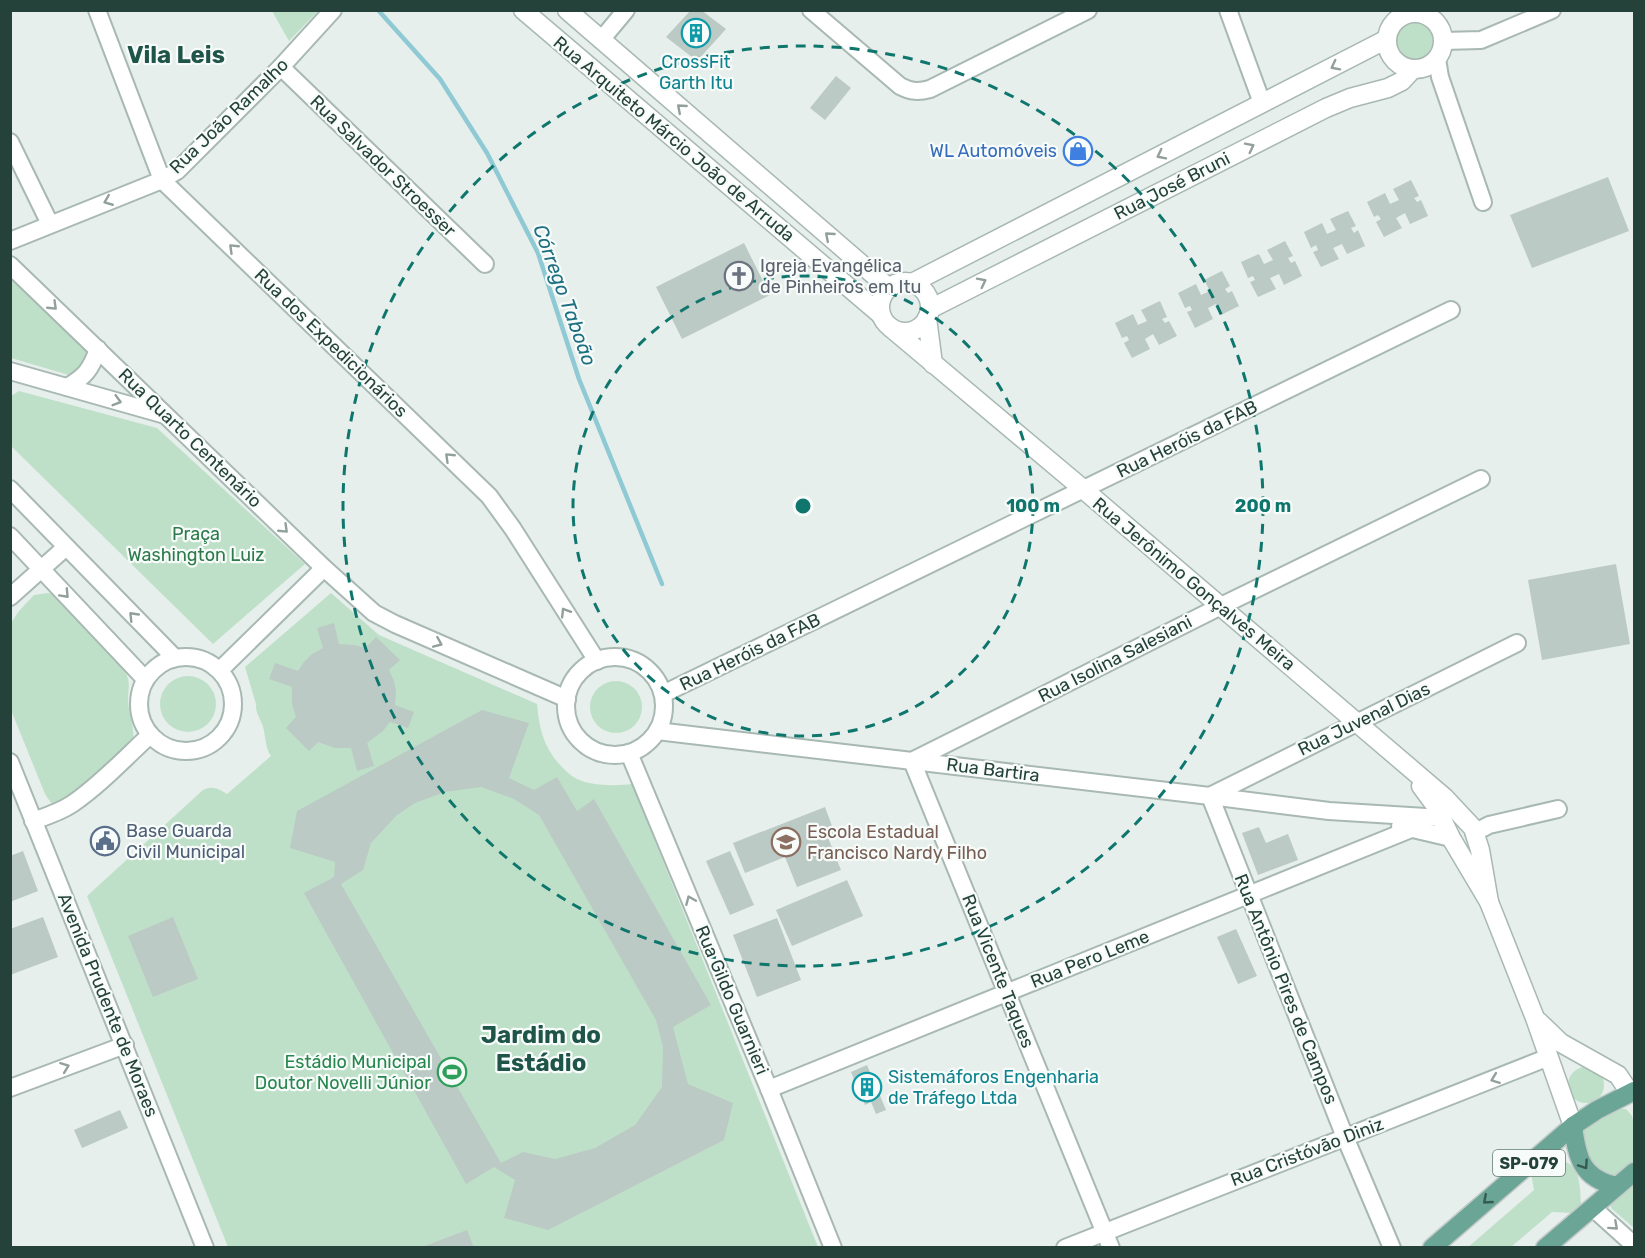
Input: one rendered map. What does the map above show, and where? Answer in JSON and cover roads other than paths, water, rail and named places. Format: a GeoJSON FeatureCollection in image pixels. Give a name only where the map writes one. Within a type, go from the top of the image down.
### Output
{"type":"FeatureCollection","features":[{"type":"Feature","properties":{"kind":"main road","name":"SP-079"},"geometry":{"type":"LineString","coordinates":[[1432,1248],[1572,1126],[1597,1110],[1633,1095]]}},
{"type":"Feature","properties":{"kind":"main road"},"geometry":{"type":"LineString","coordinates":[[1572,1126],[1579,1158],[1585,1169],[1605,1184],[1617,1186]]}},
{"type":"Feature","properties":{"kind":"main road"},"geometry":{"type":"LineString","coordinates":[[1545,1248],[1635,1172]]}},
{"type":"Feature","properties":{"kind":"street","name":"Rua dos Expedicionários"},"geometry":{"type":"LineString","coordinates":[[97,10],[162,180],[489,496],[513,529],[597,661]]}},
{"type":"Feature","properties":{"kind":"street","name":"Rua João Ramalho"},"geometry":{"type":"LineString","coordinates":[[10,241],[162,180],[177,171],[281,67],[333,10]]}},
{"type":"Feature","properties":{"kind":"street","name":"Rua Arquiteto Márcio João de Arruda"},"geometry":{"type":"LineString","coordinates":[[523,10],[885,320]]}},
{"type":"Feature","properties":{"kind":"street","name":"Rua Arquiteto Márcio João de Arruda"},"geometry":{"type":"LineString","coordinates":[[567,10],[889,288]]}},
{"type":"Feature","properties":{"kind":"street"},"geometry":{"type":"LineString","coordinates":[[601,40],[626,10]]}},
{"type":"Feature","properties":{"kind":"street"},"geometry":{"type":"LineString","coordinates":[[811,10],[900,86],[912,92],[930,89],[1088,10]]}},
{"type":"Feature","properties":{"kind":"street"},"geometry":{"type":"LineString","coordinates":[[1228,10],[1262,103]]}},
{"type":"Feature","properties":{"kind":"street"},"geometry":{"type":"LineString","coordinates":[[1443,41],[1481,40],[1552,10]]}},
{"type":"Feature","properties":{"kind":"street"},"geometry":{"type":"LineString","coordinates":[[1422,12],[1438,24],[1443,41],[1437,59],[1430,64],[1413,69],[1402,66],[1388,50],[1389,24],[1406,14],[1422,12]]}},
{"type":"Feature","properties":{"kind":"street","name":"Rua José Bruni"},"geometry":{"type":"LineString","coordinates":[[912,283],[1262,103],[1389,24]]}},
{"type":"Feature","properties":{"kind":"street"},"geometry":{"type":"LineString","coordinates":[[1437,59],[1440,77],[1483,202]]}},
{"type":"Feature","properties":{"kind":"street","name":"Rua Salvador Stroesser"},"geometry":{"type":"LineString","coordinates":[[281,67],[485,264]]}},
{"type":"Feature","properties":{"kind":"street","name":"Rua José Bruni"},"geometry":{"type":"LineString","coordinates":[[929,314],[1326,108],[1350,98],[1388,88],[1402,81],[1413,69]]}},
{"type":"Feature","properties":{"kind":"street"},"geometry":{"type":"LineString","coordinates":[[10,142],[50,224]]}},
{"type":"Feature","properties":{"kind":"street","name":"Rua Quarto Centenário"},"geometry":{"type":"LineString","coordinates":[[10,265],[324,568],[374,613],[567,699]]}},
{"type":"Feature","properties":{"kind":"street"},"geometry":{"type":"LineString","coordinates":[[929,314],[922,325],[915,330],[898,331],[885,320],[880,304],[883,295],[896,283],[904,282],[920,286],[929,300],[933,364]]}},
{"type":"Feature","properties":{"kind":"street","name":"Rua Heróis da FAB"},"geometry":{"type":"LineString","coordinates":[[663,694],[1451,310]]}},
{"type":"Feature","properties":{"kind":"street","name":"Rua Jerônimo Gonçalves Meira"},"geometry":{"type":"LineString","coordinates":[[885,320],[933,364],[1400,758],[1477,827],[1489,902]]}},
{"type":"Feature","properties":{"kind":"street"},"geometry":{"type":"LineString","coordinates":[[67,387],[82,378],[92,366],[98,349]]}},
{"type":"Feature","properties":{"kind":"street"},"geometry":{"type":"LineString","coordinates":[[15,374],[167,415]]}},
{"type":"Feature","properties":{"kind":"street","name":"Rua Isolina Salesiani"},"geometry":{"type":"LineString","coordinates":[[912,761],[1481,479]]}},
{"type":"Feature","properties":{"kind":"street"},"geometry":{"type":"LineString","coordinates":[[10,489],[174,657]]}},
{"type":"Feature","properties":{"kind":"street"},"geometry":{"type":"LineString","coordinates":[[10,536],[145,679]]}},
{"type":"Feature","properties":{"kind":"street"},"geometry":{"type":"LineString","coordinates":[[10,597],[66,547]]}},
{"type":"Feature","properties":{"kind":"street"},"geometry":{"type":"LineString","coordinates":[[220,670],[324,568]]}},
{"type":"Feature","properties":{"kind":"street","name":"Rua Juvenal Dias"},"geometry":{"type":"LineString","coordinates":[[1210,796],[1517,643]]}},
{"type":"Feature","properties":{"kind":"street"},"geometry":{"type":"LineString","coordinates":[[191,656],[206,661],[220,670],[229,682],[233,697],[233,712],[228,726],[218,738],[206,747],[191,751],[176,750],[162,745],[150,735],[142,722],[138,708],[139,693],[145,679],[158,665],[174,657],[191,656]]}},
{"type":"Feature","properties":{"kind":"street"},"geometry":{"type":"LineString","coordinates":[[620,657],[642,665],[651,673],[663,694],[664,713],[657,731],[650,741],[629,753],[615,755],[602,753],[589,747],[578,738],[570,726],[566,713],[570,687],[577,676],[586,667],[608,658],[620,657]]}},
{"type":"Feature","properties":{"kind":"street","name":"Rua Bartira"},"geometry":{"type":"LineString","coordinates":[[657,731],[1329,811],[1442,818]]}},
{"type":"Feature","properties":{"kind":"street"},"geometry":{"type":"LineString","coordinates":[[33,821],[62,810],[83,796],[150,735]]}},
{"type":"Feature","properties":{"kind":"street","name":"Rua Gildo Guarnieri"},"geometry":{"type":"LineString","coordinates":[[629,753],[833,1248]]}},
{"type":"Feature","properties":{"kind":"street","name":"Rua Jerônimo Gonçalves Meira"},"geometry":{"type":"LineString","coordinates":[[1400,758],[1435,805],[1451,838],[1489,902],[1535,1018],[1572,1126]]}},
{"type":"Feature","properties":{"kind":"street","name":"Rua Vicente Taques"},"geometry":{"type":"LineString","coordinates":[[912,761],[1107,1240]]}},
{"type":"Feature","properties":{"kind":"street","name":"Avenida Prudente de Moraes"},"geometry":{"type":"LineString","coordinates":[[10,762],[206,1248]]}},
{"type":"Feature","properties":{"kind":"street","name":"Rua Antônio Pires de Campos"},"geometry":{"type":"LineString","coordinates":[[1210,796],[1345,1137],[1392,1248]]}},
{"type":"Feature","properties":{"kind":"street"},"geometry":{"type":"LineString","coordinates":[[1442,818],[1477,827],[1558,809]]}},
{"type":"Feature","properties":{"kind":"street","name":"Rua Bartira"},"geometry":{"type":"LineString","coordinates":[[1329,811],[1451,838]]}},
{"type":"Feature","properties":{"kind":"street"},"geometry":{"type":"LineString","coordinates":[[1451,838],[1468,838],[1477,827]]}},
{"type":"Feature","properties":{"kind":"street","name":"Rua Pero Leme"},"geometry":{"type":"LineString","coordinates":[[769,1089],[1411,829]]}},
{"type":"Feature","properties":{"kind":"street","name":"Rua Jerônimo Gonçalves Meira"},"geometry":{"type":"LineString","coordinates":[[1535,1018],[1561,1043],[1618,1075],[1633,1095]]}},
{"type":"Feature","properties":{"kind":"street"},"geometry":{"type":"LineString","coordinates":[[10,1088],[125,1045]]}},
{"type":"Feature","properties":{"kind":"street"},"geometry":{"type":"LineString","coordinates":[[1549,1057],[1584,1056]]}},
{"type":"Feature","properties":{"kind":"street","name":"Rua Cristóvão Diniz"},"geometry":{"type":"LineString","coordinates":[[1065,1248],[1107,1240],[1345,1137],[1549,1057]]}},
{"type":"Feature","properties":{"kind":"street"},"geometry":{"type":"LineString","coordinates":[[1593,1208],[1635,1245]]}},
{"type":"Feature","properties":{"kind":"waterway","name":"Córrego Taboão"},"geometry":{"type":"LineString","coordinates":[[378,10],[440,79],[487,153],[538,253],[579,379],[662,584]]}},
{"type":"Feature","properties":{"kind":"place","name":"CrossFit Garth Itu"},"geometry":{"type":"Point","coordinates":[696,33]}},
{"type":"Feature","properties":{"kind":"place","name":"WL Automóveis"},"geometry":{"type":"Point","coordinates":[1078,151]}},
{"type":"Feature","properties":{"kind":"place","name":"Igreja Evangélica de Pinheiros em Itu"},"geometry":{"type":"Point","coordinates":[739,276]}},
{"type":"Feature","properties":{"kind":"place","name":"Base Guarda Civil Municipal"},"geometry":{"type":"Point","coordinates":[105,841]}},
{"type":"Feature","properties":{"kind":"place","name":"Escola Estadual Francisco Nardy Filho"},"geometry":{"type":"Point","coordinates":[786,842]}},
{"type":"Feature","properties":{"kind":"place","name":"Estádio Municipal Doutor Novelli Júnior"},"geometry":{"type":"Point","coordinates":[452,1072]}},
{"type":"Feature","properties":{"kind":"place","name":"Sistemáforos Engenharia de Tráfego Ltda"},"geometry":{"type":"Point","coordinates":[867,1087]}},
{"type":"Feature","properties":{"kind":"district","name":"Vila Leis"},"geometry":{"type":"Point","coordinates":[176,55]}},
{"type":"Feature","properties":{"kind":"district","name":"Jardim do Estádio"},"geometry":{"type":"Point","coordinates":[541,1049]}},
{"type":"Feature","properties":{"kind":"park label","name":"Praça Washington Luiz"},"geometry":{"type":"Point","coordinates":[196,544]}}]}
